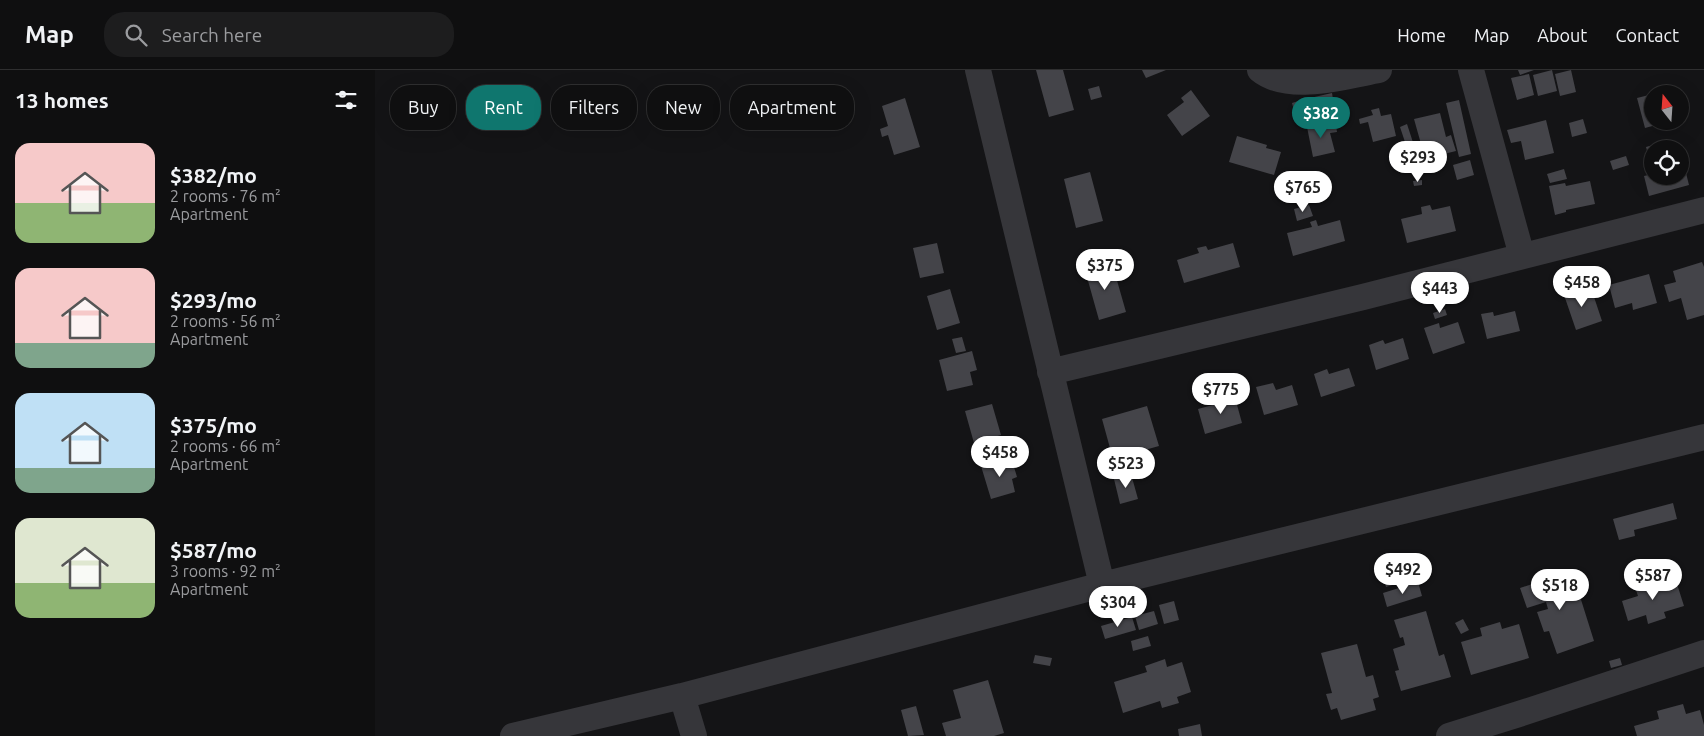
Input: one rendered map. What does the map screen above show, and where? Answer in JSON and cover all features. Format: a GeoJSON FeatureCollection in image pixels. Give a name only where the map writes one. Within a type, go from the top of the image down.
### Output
{"type":"FeatureCollection","features":[{"type":"Feature","properties":{"kind":"street"},"geometry":{"type":"LineString","coordinates":[[978,70],[1102,585]]}},
{"type":"Feature","properties":{"kind":"street"},"geometry":{"type":"LineString","coordinates":[[1260,70],[1285,82],[1320,81],[1379,70]]}},
{"type":"Feature","properties":{"kind":"street"},"geometry":{"type":"LineString","coordinates":[[1471,70],[1522,256]]}},
{"type":"Feature","properties":{"kind":"street"},"geometry":{"type":"LineString","coordinates":[[1050,372],[1363,297],[1704,210]]}},
{"type":"Feature","properties":{"kind":"street"},"geometry":{"type":"LineString","coordinates":[[513,736],[682,696],[1102,585],[1703,441]]}},
{"type":"Feature","properties":{"kind":"street"},"geometry":{"type":"LineString","coordinates":[[1449,736],[1704,653]]}},
{"type":"Feature","properties":{"kind":"street"},"geometry":{"type":"LineString","coordinates":[[682,696],[695,736]]}},
{"type":"Feature","properties":{"kind":"building"},"geometry":{"type":"Polygon","coordinates":[[[1036,70],[1063,70],[1074,110],[1049,117],[1036,70]]]}},
{"type":"Feature","properties":{"kind":"building"},"geometry":{"type":"Polygon","coordinates":[[[1142,70],[1166,70],[1146,78],[1142,70]]]}},
{"type":"Feature","properties":{"kind":"building"},"geometry":{"type":"Polygon","coordinates":[[[1518,70],[1534,70],[1520,75],[1518,70]]]}},
{"type":"Feature","properties":{"kind":"building"},"geometry":{"type":"Polygon","coordinates":[[[1552,70],[1557,91],[1538,96],[1533,75],[1552,70]]]}},
{"type":"Feature","properties":{"kind":"building"},"geometry":{"type":"Polygon","coordinates":[[[1571,70],[1576,92],[1560,96],[1555,74],[1571,70]]]}},
{"type":"Feature","properties":{"kind":"building"},"geometry":{"type":"Polygon","coordinates":[[[1529,74],[1534,95],[1517,100],[1511,78],[1529,74]]]}},
{"type":"Feature","properties":{"kind":"building"},"geometry":{"type":"Polygon","coordinates":[[[1099,86],[1102,97],[1091,100],[1088,89],[1099,86]]]}},
{"type":"Feature","properties":{"kind":"building"},"geometry":{"type":"Polygon","coordinates":[[[1191,90],[1210,116],[1182,136],[1167,115],[1184,102],[1181,98],[1191,90]]]}},
{"type":"Feature","properties":{"kind":"building"},"geometry":{"type":"Polygon","coordinates":[[[1332,93],[1334,105],[1313,109],[1310,98],[1332,93]]]}},
{"type":"Feature","properties":{"kind":"building"},"geometry":{"type":"Polygon","coordinates":[[[1644,96],[1644,124],[1637,98],[1644,96]]]}},
{"type":"Feature","properties":{"kind":"building"},"geometry":{"type":"Polygon","coordinates":[[[905,98],[920,147],[894,155],[888,135],[882,137],[880,129],[888,126],[882,106],[905,98]]]}},
{"type":"Feature","properties":{"kind":"building"},"geometry":{"type":"Polygon","coordinates":[[[1305,99],[1311,118],[1297,122],[1292,103],[1305,99]]]}},
{"type":"Feature","properties":{"kind":"building"},"geometry":{"type":"Polygon","coordinates":[[[1459,100],[1471,154],[1459,157],[1446,103],[1459,100]]]}},
{"type":"Feature","properties":{"kind":"building"},"geometry":{"type":"Polygon","coordinates":[[[1379,108],[1381,116],[1391,114],[1396,136],[1373,142],[1368,122],[1360,124],[1359,119],[1373,115],[1371,110],[1379,108]]]}},
{"type":"Feature","properties":{"kind":"building"},"geometry":{"type":"Polygon","coordinates":[[[1440,113],[1446,137],[1451,135],[1456,151],[1420,160],[1416,145],[1421,144],[1414,119],[1440,113]]]}},
{"type":"Feature","properties":{"kind":"building"},"geometry":{"type":"Polygon","coordinates":[[[1583,119],[1587,133],[1572,137],[1569,123],[1583,119]]]}},
{"type":"Feature","properties":{"kind":"building"},"geometry":{"type":"Polygon","coordinates":[[[1546,120],[1554,153],[1525,160],[1521,141],[1511,143],[1507,130],[1546,120]]]}},
{"type":"Feature","properties":{"kind":"building"},"geometry":{"type":"Polygon","coordinates":[[[1322,123],[1323,127],[1336,125],[1337,132],[1330,133],[1335,152],[1313,157],[1307,127],[1322,123]]]}},
{"type":"Feature","properties":{"kind":"building"},"geometry":{"type":"Polygon","coordinates":[[[1407,124],[1422,170],[1415,172],[1400,127],[1407,124]]]}},
{"type":"Feature","properties":{"kind":"building"},"geometry":{"type":"Polygon","coordinates":[[[1237,136],[1267,145],[1266,148],[1281,152],[1274,175],[1229,162],[1237,136]]]}},
{"type":"Feature","properties":{"kind":"building"},"geometry":{"type":"Polygon","coordinates":[[[1626,156],[1629,165],[1613,170],[1610,161],[1626,156]]]}},
{"type":"Feature","properties":{"kind":"building"},"geometry":{"type":"Polygon","coordinates":[[[1470,160],[1474,175],[1457,180],[1453,165],[1470,160]]]}},
{"type":"Feature","properties":{"kind":"building"},"geometry":{"type":"Polygon","coordinates":[[[1564,169],[1567,179],[1550,183],[1547,174],[1564,169]]]}},
{"type":"Feature","properties":{"kind":"building"},"geometry":{"type":"Polygon","coordinates":[[[1090,172],[1103,221],[1076,228],[1064,179],[1090,172]]]}},
{"type":"Feature","properties":{"kind":"building"},"geometry":{"type":"Polygon","coordinates":[[[1422,180],[1422,185],[1414,186],[1413,181],[1422,180]]]}},
{"type":"Feature","properties":{"kind":"building"},"geometry":{"type":"Polygon","coordinates":[[[1590,181],[1595,204],[1566,210],[1566,212],[1555,215],[1549,186],[1565,183],[1566,186],[1590,181]]]}},
{"type":"Feature","properties":{"kind":"building"},"geometry":{"type":"Polygon","coordinates":[[[1646,185],[1689,185],[1649,196],[1646,185]]]}},
{"type":"Feature","properties":{"kind":"building"},"geometry":{"type":"Polygon","coordinates":[[[1309,205],[1313,216],[1297,221],[1294,209],[1309,205]]]}},
{"type":"Feature","properties":{"kind":"building"},"geometry":{"type":"Polygon","coordinates":[[[1430,205],[1432,210],[1450,206],[1456,231],[1407,243],[1401,219],[1422,214],[1421,207],[1430,205]]]}},
{"type":"Feature","properties":{"kind":"building"},"geometry":{"type":"Polygon","coordinates":[[[1316,220],[1318,226],[1340,220],[1345,241],[1293,256],[1287,233],[1312,227],[1310,222],[1316,220]]]}},
{"type":"Feature","properties":{"kind":"building"},"geometry":{"type":"Polygon","coordinates":[[[937,243],[944,273],[920,278],[913,248],[937,243]]]}},
{"type":"Feature","properties":{"kind":"building"},"geometry":{"type":"Polygon","coordinates":[[[1233,243],[1240,267],[1184,283],[1177,260],[1199,253],[1197,248],[1206,246],[1208,250],[1233,243]]]}},
{"type":"Feature","properties":{"kind":"building"},"geometry":{"type":"Polygon","coordinates":[[[1702,262],[1704,267],[1704,315],[1687,320],[1681,298],[1669,302],[1664,285],[1676,282],[1673,271],[1702,262]]]}},
{"type":"Feature","properties":{"kind":"building"},"geometry":{"type":"Polygon","coordinates":[[[1112,263],[1126,312],[1099,320],[1085,270],[1112,263]]]}},
{"type":"Feature","properties":{"kind":"building"},"geometry":{"type":"Polygon","coordinates":[[[1649,274],[1657,303],[1633,310],[1632,303],[1615,308],[1609,285],[1649,274]]]}},
{"type":"Feature","properties":{"kind":"building"},"geometry":{"type":"Polygon","coordinates":[[[1578,287],[1580,292],[1591,288],[1602,321],[1576,330],[1563,292],[1578,287]]]}},
{"type":"Feature","properties":{"kind":"building"},"geometry":{"type":"Polygon","coordinates":[[[950,289],[960,323],[937,330],[927,296],[950,289]]]}},
{"type":"Feature","properties":{"kind":"building"},"geometry":{"type":"Polygon","coordinates":[[[1445,309],[1447,315],[1435,319],[1433,313],[1445,309]]]}},
{"type":"Feature","properties":{"kind":"building"},"geometry":{"type":"Polygon","coordinates":[[[1515,311],[1520,331],[1487,339],[1481,314],[1493,312],[1494,316],[1515,311]]]}},
{"type":"Feature","properties":{"kind":"building"},"geometry":{"type":"Polygon","coordinates":[[[1458,322],[1465,343],[1433,354],[1424,328],[1439,323],[1440,328],[1458,322]]]}},
{"type":"Feature","properties":{"kind":"building"},"geometry":{"type":"Polygon","coordinates":[[[962,337],[966,351],[956,353],[952,339],[962,337]]]}},
{"type":"Feature","properties":{"kind":"building"},"geometry":{"type":"Polygon","coordinates":[[[1403,338],[1409,359],[1376,370],[1369,345],[1383,340],[1385,344],[1403,338]]]}},
{"type":"Feature","properties":{"kind":"building"},"geometry":{"type":"Polygon","coordinates":[[[972,351],[977,370],[970,372],[973,385],[947,391],[939,360],[972,351]]]}},
{"type":"Feature","properties":{"kind":"building"},"geometry":{"type":"Polygon","coordinates":[[[1349,368],[1355,386],[1321,397],[1314,374],[1327,369],[1329,374],[1349,368]]]}},
{"type":"Feature","properties":{"kind":"building"},"geometry":{"type":"Polygon","coordinates":[[[1273,383],[1276,390],[1292,385],[1298,405],[1264,415],[1256,387],[1273,383]]]}},
{"type":"Feature","properties":{"kind":"building"},"geometry":{"type":"Polygon","coordinates":[[[1234,394],[1242,423],[1205,434],[1198,409],[1220,403],[1219,398],[1234,394]]]}},
{"type":"Feature","properties":{"kind":"building"},"geometry":{"type":"Polygon","coordinates":[[[992,404],[1001,435],[974,443],[965,411],[992,404]]]}},
{"type":"Feature","properties":{"kind":"building"},"geometry":{"type":"Polygon","coordinates":[[[1147,406],[1159,446],[1113,459],[1102,419],[1147,406]]]}},
{"type":"Feature","properties":{"kind":"building"},"geometry":{"type":"Polygon","coordinates":[[[1011,457],[1017,477],[1012,479],[1015,492],[991,499],[981,466],[1011,457]]]}},
{"type":"Feature","properties":{"kind":"building"},"geometry":{"type":"Polygon","coordinates":[[[1131,474],[1138,499],[1120,504],[1114,479],[1131,474]]]}},
{"type":"Feature","properties":{"kind":"building"},"geometry":{"type":"Polygon","coordinates":[[[1673,503],[1677,519],[1634,530],[1635,536],[1619,540],[1613,519],[1673,503]]]}},
{"type":"Feature","properties":{"kind":"building"},"geometry":{"type":"Polygon","coordinates":[[[1414,566],[1418,577],[1386,587],[1383,575],[1414,566]]]}},
{"type":"Feature","properties":{"kind":"building"},"geometry":{"type":"Polygon","coordinates":[[[1572,571],[1594,641],[1557,654],[1549,631],[1544,632],[1537,612],[1548,609],[1546,602],[1527,608],[1520,588],[1572,571]]]}},
{"type":"Feature","properties":{"kind":"building"},"geometry":{"type":"Polygon","coordinates":[[[1655,578],[1659,589],[1677,584],[1684,606],[1664,612],[1666,618],[1648,624],[1646,615],[1628,621],[1622,601],[1638,596],[1634,584],[1655,578]]]}},
{"type":"Feature","properties":{"kind":"building"},"geometry":{"type":"Polygon","coordinates":[[[1418,582],[1422,596],[1387,607],[1383,593],[1418,582]]]}},
{"type":"Feature","properties":{"kind":"building"},"geometry":{"type":"Polygon","coordinates":[[[1174,601],[1179,620],[1164,624],[1159,605],[1174,601]]]}},
{"type":"Feature","properties":{"kind":"building"},"geometry":{"type":"Polygon","coordinates":[[[1154,611],[1158,624],[1139,630],[1135,616],[1154,611]]]}},
{"type":"Feature","properties":{"kind":"building"},"geometry":{"type":"Polygon","coordinates":[[[1426,611],[1439,656],[1444,654],[1451,677],[1401,691],[1395,671],[1399,670],[1393,649],[1405,645],[1403,637],[1400,638],[1394,620],[1426,611]]]}},
{"type":"Feature","properties":{"kind":"building"},"geometry":{"type":"Polygon","coordinates":[[[1132,617],[1136,630],[1105,639],[1101,626],[1132,617]]]}},
{"type":"Feature","properties":{"kind":"building"},"geometry":{"type":"Polygon","coordinates":[[[1463,619],[1469,630],[1461,634],[1455,623],[1463,619]]]}},
{"type":"Feature","properties":{"kind":"building"},"geometry":{"type":"Polygon","coordinates":[[[1500,622],[1502,629],[1519,624],[1529,658],[1471,675],[1461,642],[1482,636],[1480,628],[1500,622]]]}},
{"type":"Feature","properties":{"kind":"building"},"geometry":{"type":"Polygon","coordinates":[[[1148,636],[1151,646],[1133,651],[1131,641],[1148,636]]]}},
{"type":"Feature","properties":{"kind":"building"},"geometry":{"type":"Polygon","coordinates":[[[1357,644],[1366,677],[1373,675],[1379,697],[1373,699],[1376,710],[1341,720],[1337,708],[1331,710],[1326,694],[1332,693],[1321,653],[1357,644]]]}},
{"type":"Feature","properties":{"kind":"building"},"geometry":{"type":"Polygon","coordinates":[[[1035,655],[1052,658],[1050,666],[1033,663],[1035,655]]]}},
{"type":"Feature","properties":{"kind":"building"},"geometry":{"type":"Polygon","coordinates":[[[1620,658],[1622,665],[1611,668],[1609,661],[1620,658]]]}},
{"type":"Feature","properties":{"kind":"building"},"geometry":{"type":"Polygon","coordinates":[[[1165,659],[1167,667],[1182,662],[1191,692],[1177,697],[1179,703],[1162,708],[1160,701],[1123,713],[1114,682],[1147,672],[1145,666],[1165,659]]]}},
{"type":"Feature","properties":{"kind":"building"},"geometry":{"type":"Polygon","coordinates":[[[988,680],[1004,733],[994,736],[946,736],[942,723],[961,718],[953,690],[988,680]]]}},
{"type":"Feature","properties":{"kind":"building"},"geometry":{"type":"Polygon","coordinates":[[[1683,704],[1686,714],[1700,710],[1704,725],[1704,736],[1637,736],[1634,726],[1659,719],[1657,711],[1683,704]]]}},
{"type":"Feature","properties":{"kind":"building"},"geometry":{"type":"Polygon","coordinates":[[[916,706],[924,735],[908,736],[901,710],[916,706]]]}},
{"type":"Feature","properties":{"kind":"building"},"geometry":{"type":"Polygon","coordinates":[[[1200,724],[1202,736],[1179,736],[1178,729],[1200,724]]]}}]}
